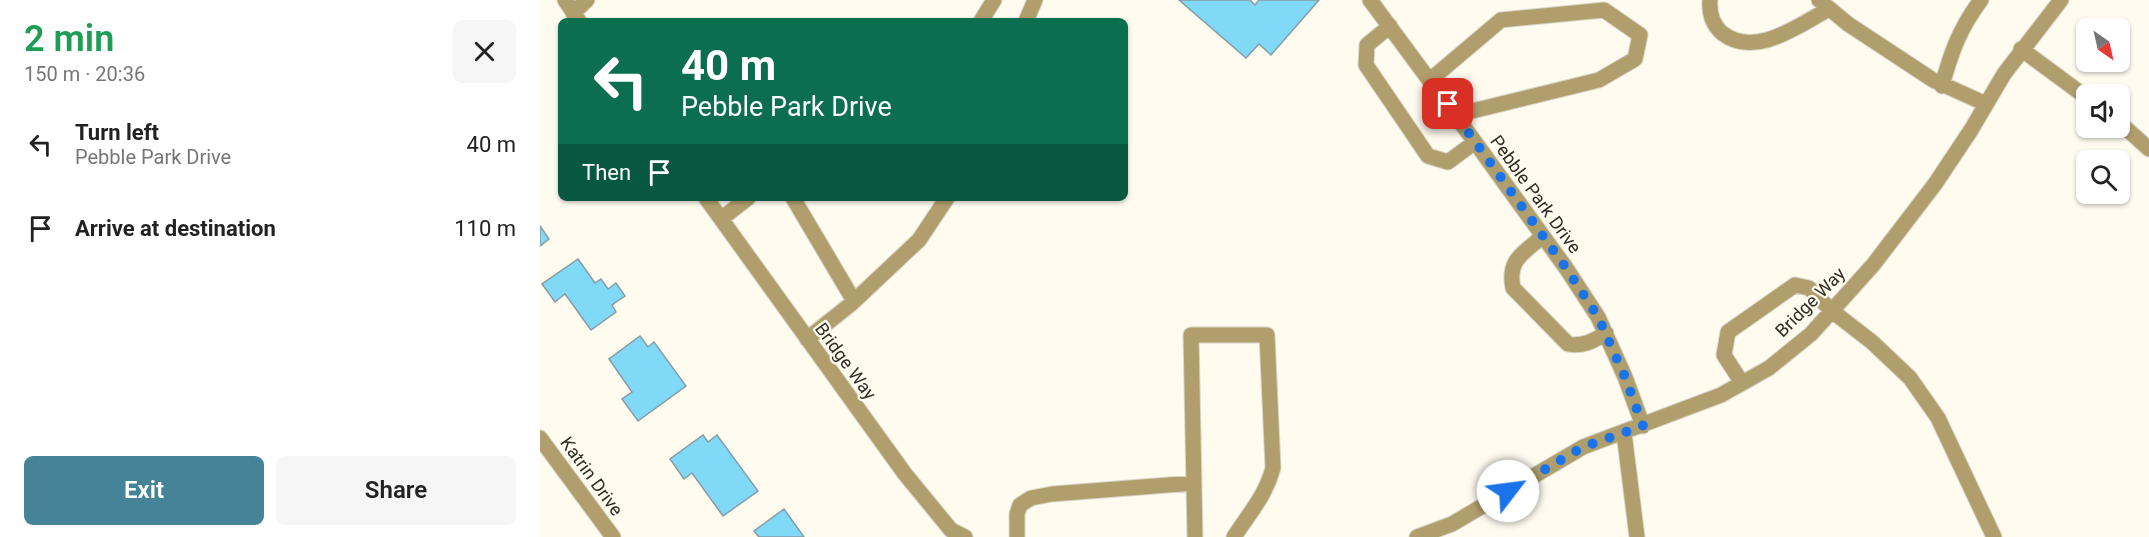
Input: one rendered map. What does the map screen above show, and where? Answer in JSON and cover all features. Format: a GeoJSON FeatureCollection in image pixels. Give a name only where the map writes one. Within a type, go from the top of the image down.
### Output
{"type":"FeatureCollection","features":[{"type":"Feature","properties":{"kind":"street"},"geometry":{"type":"LineString","coordinates":[[572,11],[587,0]]}},
{"type":"Feature","properties":{"kind":"street"},"geometry":{"type":"LineString","coordinates":[[983,18],[994,0]]}},
{"type":"Feature","properties":{"kind":"street"},"geometry":{"type":"LineString","coordinates":[[1027,18],[1035,0]]}},
{"type":"Feature","properties":{"kind":"street","name":"Pebble Park Drive"},"geometry":{"type":"LineString","coordinates":[[1370,0],[1456,115],[1598,317],[1625,377],[1643,426]]}},
{"type":"Feature","properties":{"kind":"street"},"geometry":{"type":"LineString","coordinates":[[1710,0],[1709,12],[1717,28],[1732,40],[1751,44],[1781,34],[1824,4],[1848,24],[1942,86],[1986,104]]}},
{"type":"Feature","properties":{"kind":"street"},"geometry":{"type":"LineString","coordinates":[[1942,86],[1955,44],[1966,19],[1981,0]]}},
{"type":"Feature","properties":{"kind":"street","name":"Bridge Way"},"geometry":{"type":"LineString","coordinates":[[1417,537],[1452,524],[1583,447],[1721,395],[1769,368],[1811,333],[1873,265],[1935,184],[2021,49],[2061,0]]}},
{"type":"Feature","properties":{"kind":"street"},"geometry":{"type":"LineString","coordinates":[[1430,80],[1501,20],[1604,10],[1640,35],[1635,59],[1599,80],[1456,115]]}},
{"type":"Feature","properties":{"kind":"street"},"geometry":{"type":"LineString","coordinates":[[1390,26],[1367,45],[1366,65],[1428,156],[1448,162],[1475,142]]}},
{"type":"Feature","properties":{"kind":"street"},"geometry":{"type":"LineString","coordinates":[[2021,49],[2076,90]]}},
{"type":"Feature","properties":{"kind":"street"},"geometry":{"type":"LineString","coordinates":[[2130,132],[2149,149]]}},
{"type":"Feature","properties":{"kind":"street","name":"Bridge Way"},"geometry":{"type":"LineString","coordinates":[[708,201],[905,474],[951,530],[965,537]]}},
{"type":"Feature","properties":{"kind":"street"},"geometry":{"type":"LineString","coordinates":[[721,219],[744,201]]}},
{"type":"Feature","properties":{"kind":"street"},"geometry":{"type":"LineString","coordinates":[[795,201],[854,301]]}},
{"type":"Feature","properties":{"kind":"street"},"geometry":{"type":"LineString","coordinates":[[807,339],[854,301],[919,240],[945,201]]}},
{"type":"Feature","properties":{"kind":"street"},"geometry":{"type":"LineString","coordinates":[[1543,236],[1518,258],[1512,268],[1513,288],[1568,344],[1577,346],[1606,333]]}},
{"type":"Feature","properties":{"kind":"street"},"geometry":{"type":"LineString","coordinates":[[1742,383],[1724,355],[1728,332],[1795,285],[1809,288],[1832,311],[1872,342],[1910,378],[1938,418],[1994,537]]}},
{"type":"Feature","properties":{"kind":"street"},"geometry":{"type":"LineString","coordinates":[[1195,537],[1191,335],[1266,335],[1273,468],[1255,509],[1234,537]]}},
{"type":"Feature","properties":{"kind":"street"},"geometry":{"type":"LineString","coordinates":[[1624,433],[1637,537]]}},
{"type":"Feature","properties":{"kind":"street","name":"Katrin Drive"},"geometry":{"type":"LineString","coordinates":[[540,438],[613,537]]}},
{"type":"Feature","properties":{"kind":"street"},"geometry":{"type":"LineString","coordinates":[[1017,537],[1017,514],[1020,505],[1031,498],[1052,494],[1194,483]]}},
{"type":"Feature","properties":{"kind":"building"},"geometry":{"type":"Polygon","coordinates":[[[1179,0],[1250,0],[1255,5],[1259,0],[1319,0],[1271,55],[1259,44],[1246,58],[1179,0]]]}},
{"type":"Feature","properties":{"kind":"building"},"geometry":{"type":"Polygon","coordinates":[[[540,226],[549,239],[540,246],[540,226]]]}},
{"type":"Feature","properties":{"kind":"building"},"geometry":{"type":"Polygon","coordinates":[[[578,259],[595,283],[601,279],[608,289],[616,283],[625,296],[612,305],[616,312],[591,330],[565,294],[555,302],[542,284],[578,259]]]}},
{"type":"Feature","properties":{"kind":"building"},"geometry":{"type":"Polygon","coordinates":[[[640,336],[648,347],[654,342],[686,386],[638,421],[622,399],[632,392],[609,359],[640,336]]]}},
{"type":"Feature","properties":{"kind":"building"},"geometry":{"type":"Polygon","coordinates":[[[703,435],[708,442],[717,435],[758,491],[723,516],[692,473],[684,479],[670,459],[703,435]]]}},
{"type":"Feature","properties":{"kind":"building"},"geometry":{"type":"Polygon","coordinates":[[[784,509],[804,537],[759,537],[754,531],[784,509]]]}},
{"type":"Feature","properties":{"kind":"route"},"geometry":{"type":"LineString","coordinates":[[1448,104],[1566,268],[1598,317],[1625,377],[1643,426],[1583,447],[1508,491]]}}]}
